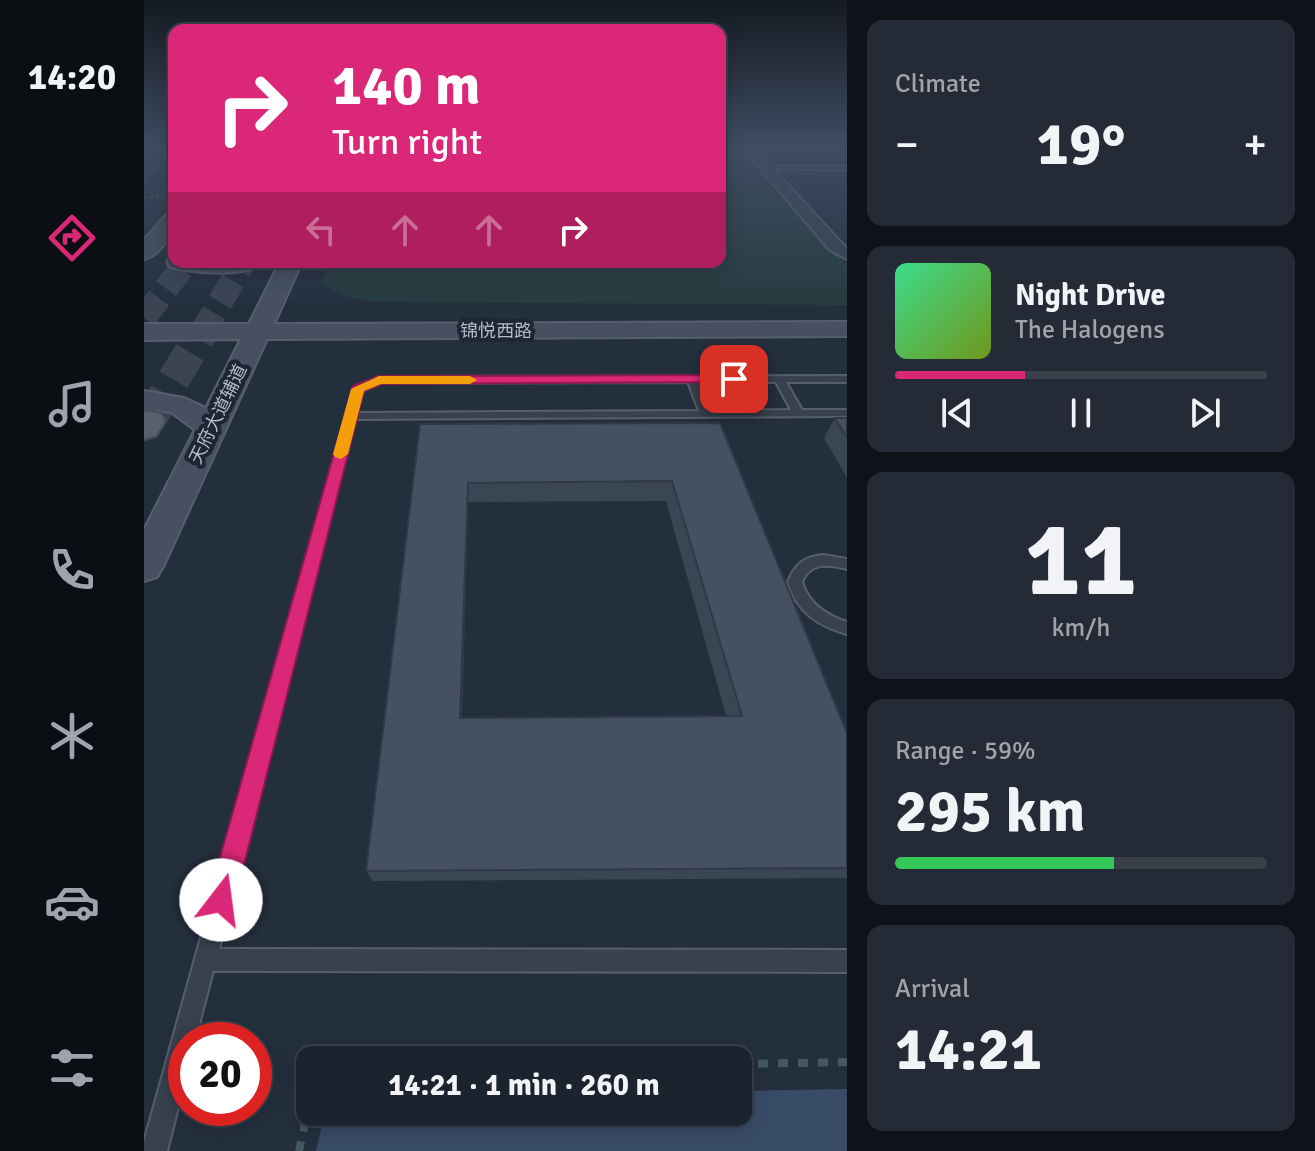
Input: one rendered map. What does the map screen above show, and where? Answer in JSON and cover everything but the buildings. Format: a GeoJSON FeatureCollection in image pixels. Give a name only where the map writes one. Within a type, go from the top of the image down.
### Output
{"type":"FeatureCollection","features":[{"type":"Feature","properties":{"kind":"main road"},"geometry":{"type":"LineString","coordinates":[[144,253],[168,225]]}},
{"type":"Feature","properties":{"kind":"main road","name":"天府大道辅道"},"geometry":{"type":"LineString","coordinates":[[144,567],[288,268]]}},
{"type":"Feature","properties":{"kind":"main road","name":"锦悦西路"},"geometry":{"type":"LineString","coordinates":[[144,332],[261,325],[847,316]]}},
{"type":"Feature","properties":{"kind":"main road","name":"锦悦西路"},"geometry":{"type":"LineString","coordinates":[[144,319],[261,325],[847,329]]}},
{"type":"Feature","properties":{"kind":"main road"},"geometry":{"type":"LineString","coordinates":[[146,417],[169,402],[193,409],[211,429]]}},
{"type":"Feature","properties":{"kind":"street"},"geometry":{"type":"LineString","coordinates":[[795,200],[835,247],[847,255]]}},
{"type":"Feature","properties":{"kind":"lane"},"geometry":{"type":"LineString","coordinates":[[692,379],[706,414]]}},
{"type":"Feature","properties":{"kind":"lane"},"geometry":{"type":"LineString","coordinates":[[779,379],[798,413]]}},
{"type":"Feature","properties":{"kind":"lane"},"geometry":{"type":"LineString","coordinates":[[154,1151],[358,389],[379,380],[847,379]]}},
{"type":"Feature","properties":{"kind":"lane"},"geometry":{"type":"LineString","coordinates":[[351,416],[847,413]]}},
{"type":"Feature","properties":{"kind":"lane"},"geometry":{"type":"LineString","coordinates":[[847,564],[826,559],[814,561],[804,565],[795,582],[804,604],[815,614],[847,628]]}},
{"type":"Feature","properties":{"kind":"lane"},"geometry":{"type":"LineString","coordinates":[[205,960],[847,961]]}},
{"type":"Feature","properties":{"kind":"path"},"geometry":{"type":"LineString","coordinates":[[752,1064],[847,1062]]}},
{"type":"Feature","properties":{"kind":"path"},"geometry":{"type":"LineString","coordinates":[[299,1151],[304,1126]]}},
{"type":"Feature","properties":{"kind":"green space"},"geometry":{"type":"Polygon","coordinates":[[[726,200],[783,200],[847,265],[847,305],[374,302],[344,296],[322,284],[325,268],[726,268],[726,200]]]}},
{"type":"Feature","properties":{"kind":"water"},"geometry":{"type":"Polygon","coordinates":[[[847,1089],[847,1151],[316,1151],[322,1126],[752,1126],[752,1091],[847,1089]]]}},
{"type":"Feature","properties":{"kind":"tunnel"},"geometry":{"type":"LineString","coordinates":[[144,318],[182,268]]}},
{"type":"Feature","properties":{"kind":"tunnel"},"geometry":{"type":"LineString","coordinates":[[201,334],[240,268]]}},
{"type":"Feature","properties":{"kind":"tunnel"},"geometry":{"type":"LineString","coordinates":[[149,421],[202,332]]}},
{"type":"Feature","properties":{"kind":"slow traffic"},"geometry":{"type":"LineString","coordinates":[[341,454],[358,389],[379,380],[470,380]]}},
{"type":"Feature","properties":{"kind":"route"},"geometry":{"type":"LineString","coordinates":[[221,900],[358,389],[379,380],[734,379]]}}]}
